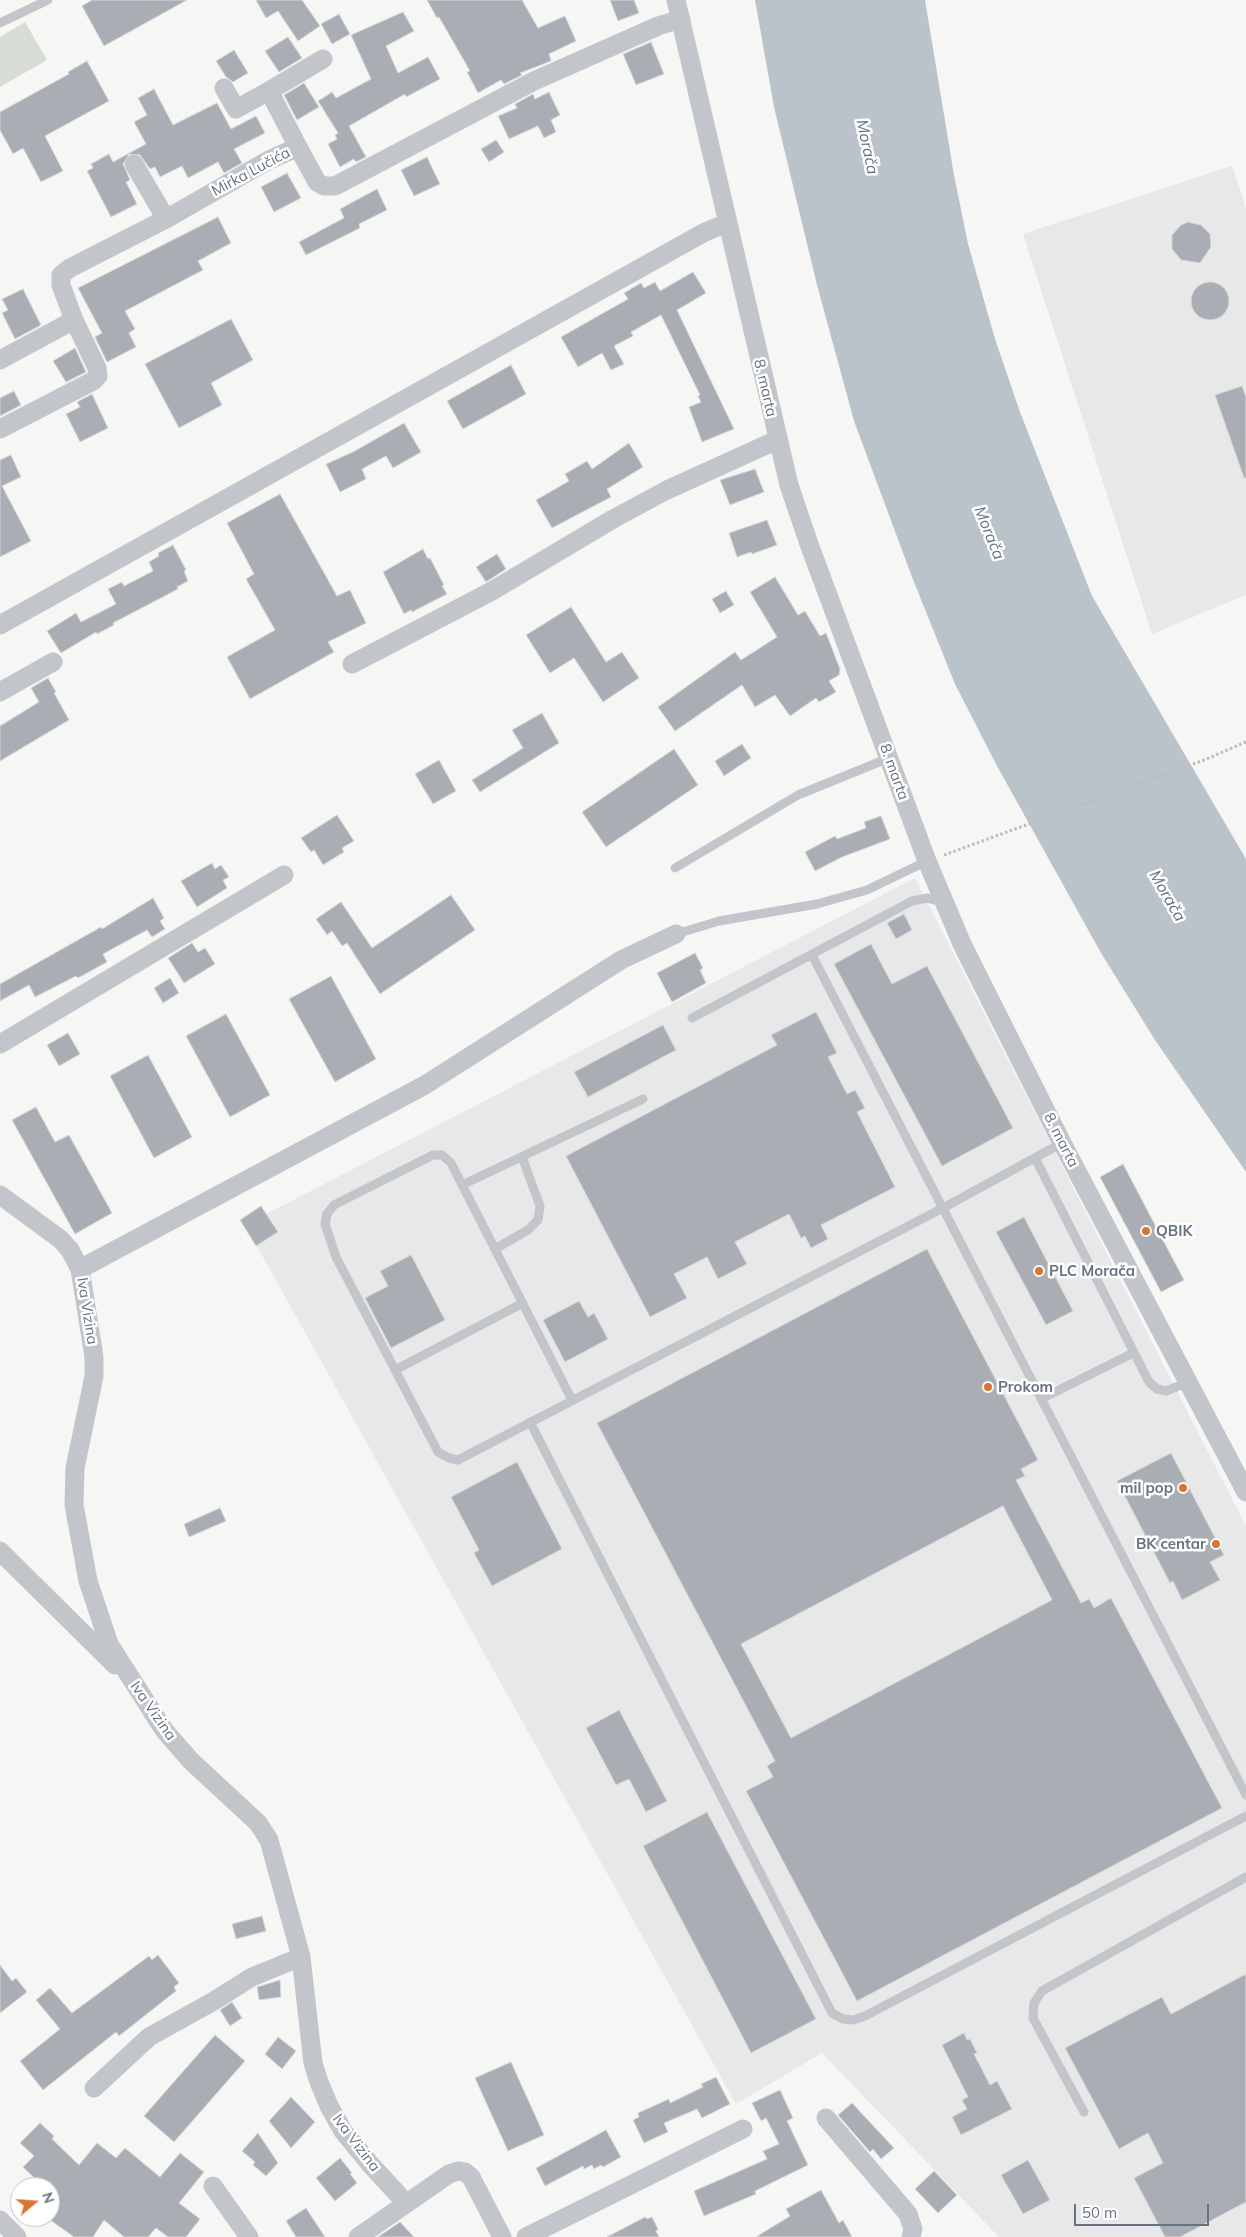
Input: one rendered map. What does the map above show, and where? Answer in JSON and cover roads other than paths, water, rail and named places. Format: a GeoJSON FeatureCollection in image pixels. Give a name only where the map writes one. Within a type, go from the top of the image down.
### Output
{"type":"FeatureCollection","features":[{"type":"Feature","properties":{"kind":"street","name":"8. marta"},"geometry":{"type":"LineString","coordinates":[[676,0],[777,440],[789,484],[809,544],[927,862],[962,944],[1062,1144],[1246,1492]]}},
{"type":"Feature","properties":{"kind":"street","name":"Mirka Lučića"},"geometry":{"type":"LineString","coordinates":[[74,320],[61,285],[61,275],[70,268],[166,219],[269,160],[298,147],[317,182],[324,186],[336,186],[534,81],[658,26],[681,19]]}},
{"type":"Feature","properties":{"kind":"street"},"geometry":{"type":"LineString","coordinates":[[224,88],[236,109],[323,59]]}},
{"type":"Feature","properties":{"kind":"street"},"geometry":{"type":"LineString","coordinates":[[268,90],[298,147]]}},
{"type":"Feature","properties":{"kind":"street"},"geometry":{"type":"LineString","coordinates":[[134,164],[166,219]]}},
{"type":"Feature","properties":{"kind":"street"},"geometry":{"type":"LineString","coordinates":[[0,625],[697,237],[727,223]]}},
{"type":"Feature","properties":{"kind":"street"},"geometry":{"type":"LineString","coordinates":[[0,360],[74,320],[97,368],[98,376],[93,381],[0,429]]}},
{"type":"Feature","properties":{"kind":"street"},"geometry":{"type":"LineString","coordinates":[[352,664],[492,591],[612,519],[667,490],[777,440]]}},
{"type":"Feature","properties":{"kind":"street"},"geometry":{"type":"LineString","coordinates":[[0,692],[53,662]]}},
{"type":"Feature","properties":{"kind":"street"},"geometry":{"type":"LineString","coordinates":[[0,1044],[284,875]]}},
{"type":"Feature","properties":{"kind":"street"},"geometry":{"type":"LineString","coordinates":[[80,1269],[425,1085],[621,960],[676,934]]}},
{"type":"Feature","properties":{"kind":"street","name":"Iva Vizina"},"geometry":{"type":"LineString","coordinates":[[0,1195],[60,1239],[70,1250],[80,1269],[94,1357],[94,1376],[75,1468],[74,1505],[88,1581],[109,1644],[164,1730],[191,1761],[258,1823],[269,1840],[301,1957],[313,2063],[329,2106],[343,2131],[406,2203]]}},
{"type":"Feature","properties":{"kind":"street"},"geometry":{"type":"LineString","coordinates":[[0,1551],[131,1680]]}},
{"type":"Feature","properties":{"kind":"street"},"geometry":{"type":"LineString","coordinates":[[94,2088],[149,2037],[212,2002],[252,1976],[301,1957]]}},
{"type":"Feature","properties":{"kind":"street"},"geometry":{"type":"LineString","coordinates":[[826,2118],[908,2214],[913,2229],[911,2237]]}},
{"type":"Feature","properties":{"kind":"street"},"geometry":{"type":"LineString","coordinates":[[526,2237],[743,2129]]}},
{"type":"Feature","properties":{"kind":"street"},"geometry":{"type":"LineString","coordinates":[[358,2237],[449,2174],[458,2171],[465,2172],[471,2177],[502,2237]]}},
{"type":"Feature","properties":{"kind":"street"},"geometry":{"type":"LineString","coordinates":[[213,2186],[249,2237]]}},
{"type":"Feature","properties":{"kind":"street"},"geometry":{"type":"LineString","coordinates":[[0,2220],[17,2237]]}},
{"type":"Feature","properties":{"kind":"lane"},"geometry":{"type":"LineString","coordinates":[[0,23],[48,0]]}},
{"type":"Feature","properties":{"kind":"lane"},"geometry":{"type":"LineString","coordinates":[[675,868],[798,795],[889,758]]}},
{"type":"Feature","properties":{"kind":"lane"},"geometry":{"type":"LineString","coordinates":[[676,934],[719,921],[817,904],[867,890],[927,862]]}},
{"type":"Feature","properties":{"kind":"lane"},"geometry":{"type":"LineString","coordinates":[[692,1018],[912,901],[927,898],[944,902]]}},
{"type":"Feature","properties":{"kind":"lane"},"geometry":{"type":"LineString","coordinates":[[812,955],[1246,1795]]}},
{"type":"Feature","properties":{"kind":"lane"},"geometry":{"type":"LineString","coordinates":[[462,1185],[643,1099]]}},
{"type":"Feature","properties":{"kind":"lane"},"geometry":{"type":"LineString","coordinates":[[572,1400],[451,1163],[442,1155],[433,1155],[334,1205],[327,1214],[325,1224],[336,1257],[438,1452],[458,1460],[943,1208],[1062,1144]]}},
{"type":"Feature","properties":{"kind":"lane"},"geometry":{"type":"LineString","coordinates":[[495,1249],[528,1230],[538,1220],[540,1206],[522,1157]]}},
{"type":"Feature","properties":{"kind":"lane"},"geometry":{"type":"LineString","coordinates":[[1035,1158],[1149,1382],[1157,1389],[1166,1391],[1189,1382]]}},
{"type":"Feature","properties":{"kind":"lane"},"geometry":{"type":"LineString","coordinates":[[395,1370],[523,1303]]}},
{"type":"Feature","properties":{"kind":"lane"},"geometry":{"type":"LineString","coordinates":[[1041,1399],[1133,1353]]}},
{"type":"Feature","properties":{"kind":"lane"},"geometry":{"type":"LineString","coordinates":[[530,1422],[832,2013],[843,2019],[853,2020],[865,2016],[1246,1816]]}},
{"type":"Feature","properties":{"kind":"lane"},"geometry":{"type":"LineString","coordinates":[[1084,2112],[1033,2018],[1034,2003],[1042,1991],[1246,1877]]}},
{"type":"Feature","properties":{"kind":"water","name":"Morača"},"geometry":{"type":"Polygon","coordinates":[[[755,0],[925,0],[954,175],[968,244],[995,339],[1020,412],[1092,596],[1246,859],[1246,1172],[1155,1040],[1101,953],[997,766],[955,684],[912,577],[854,421],[817,285],[774,107],[755,0]]]}},
{"type":"Feature","properties":{"kind":"place","name":"QBIK"},"geometry":{"type":"Point","coordinates":[1146,1231]}},
{"type":"Feature","properties":{"kind":"place","name":"PLC Morača"},"geometry":{"type":"Point","coordinates":[1039,1271]}},
{"type":"Feature","properties":{"kind":"place","name":"Prokom"},"geometry":{"type":"Point","coordinates":[988,1387]}},
{"type":"Feature","properties":{"kind":"place","name":"mil pop"},"geometry":{"type":"Point","coordinates":[1183,1488]}},
{"type":"Feature","properties":{"kind":"place","name":"BK centar"},"geometry":{"type":"Point","coordinates":[1216,1544]}}]}
